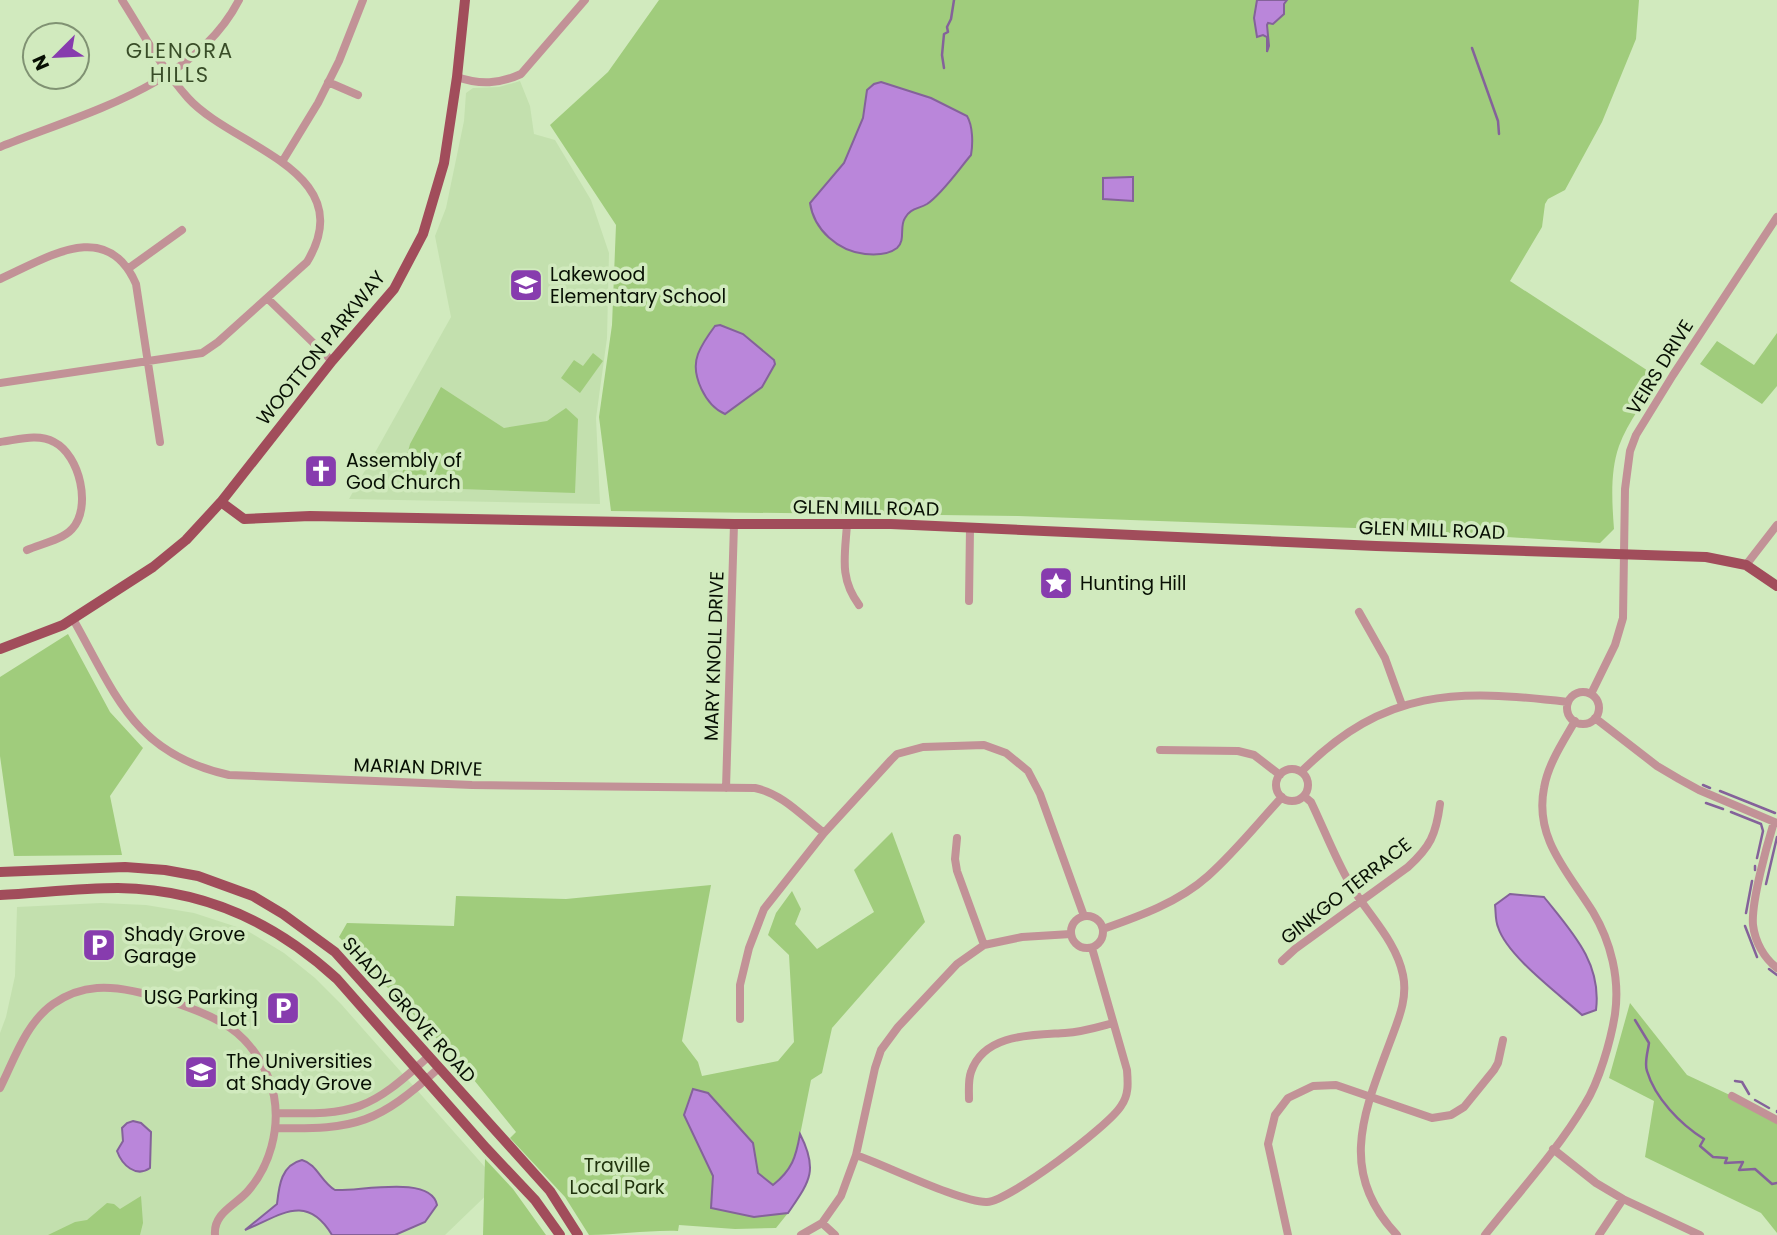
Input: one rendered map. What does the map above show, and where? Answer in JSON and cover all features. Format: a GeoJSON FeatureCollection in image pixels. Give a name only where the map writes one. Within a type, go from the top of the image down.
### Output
{"type":"FeatureCollection","features":[{"type":"Feature","properties":{"kind":"main road","name":"WOOTTON PARKWAY"},"geometry":{"type":"LineString","coordinates":[[221,502],[332,361],[394,289],[423,234],[444,163],[465,0]]}},
{"type":"Feature","properties":{"kind":"main road","name":"GLEN MILL ROAD"},"geometry":{"type":"LineString","coordinates":[[221,502],[250,520],[310,516],[734,524],[891,524],[1376,546],[1706,556],[1746,565],[1777,586]]}},
{"type":"Feature","properties":{"kind":"main road"},"geometry":{"type":"LineString","coordinates":[[0,649],[73,619],[153,567],[186,540],[221,502]]}},
{"type":"Feature","properties":{"kind":"main road","name":"SHADY GROVE ROAD"},"geometry":{"type":"LineString","coordinates":[[0,872],[125,867],[165,870],[198,876],[253,897],[283,914],[335,952],[550,1191],[578,1235]]}},
{"type":"Feature","properties":{"kind":"main road","name":"SHADY GROVE ROAD"},"geometry":{"type":"LineString","coordinates":[[0,895],[131,889],[197,898],[253,919],[282,935],[311,955],[337,979],[535,1200],[560,1235]]}},
{"type":"Feature","properties":{"kind":"street"},"geometry":{"type":"LineString","coordinates":[[0,383],[202,353],[218,342],[307,262],[316,246],[320,230],[316,200],[307,183],[282,162],[205,114],[188,99],[169,75],[122,0]]}},
{"type":"Feature","properties":{"kind":"street"},"geometry":{"type":"LineString","coordinates":[[0,147],[129,95],[169,75],[202,50],[227,20],[239,0]]}},
{"type":"Feature","properties":{"kind":"street"},"geometry":{"type":"LineString","coordinates":[[282,162],[339,61],[363,0]]}},
{"type":"Feature","properties":{"kind":"street"},"geometry":{"type":"LineString","coordinates":[[457,77],[486,84],[508,80],[521,74],[585,0]]}},
{"type":"Feature","properties":{"kind":"street"},"geometry":{"type":"LineString","coordinates":[[328,82],[358,95]]}},
{"type":"Feature","properties":{"kind":"street","name":"VEIRS DRIVE"},"geometry":{"type":"LineString","coordinates":[[1591,694],[1621,628],[1624,606],[1626,468],[1636,435],[1777,217]]}},
{"type":"Feature","properties":{"kind":"street"},"geometry":{"type":"LineString","coordinates":[[129,268],[182,230]]}},
{"type":"Feature","properties":{"kind":"street"},"geometry":{"type":"LineString","coordinates":[[0,279],[67,248],[105,248],[129,268],[136,284],[160,442]]}},
{"type":"Feature","properties":{"kind":"street"},"geometry":{"type":"LineString","coordinates":[[267,299],[332,361]]}},
{"type":"Feature","properties":{"kind":"street"},"geometry":{"type":"LineString","coordinates":[[0,442],[44,438],[55,442],[68,453],[75,466],[82,501],[80,517],[67,533],[27,550]]}},
{"type":"Feature","properties":{"kind":"street","name":"MARY KNOLL DRIVE"},"geometry":{"type":"LineString","coordinates":[[726,788],[734,524]]}},
{"type":"Feature","properties":{"kind":"street"},"geometry":{"type":"LineString","coordinates":[[847,524],[844,578],[859,605]]}},
{"type":"Feature","properties":{"kind":"street"},"geometry":{"type":"LineString","coordinates":[[1746,565],[1777,524]]}},
{"type":"Feature","properties":{"kind":"street"},"geometry":{"type":"LineString","coordinates":[[969,601],[970,528]]}},
{"type":"Feature","properties":{"kind":"street"},"geometry":{"type":"LineString","coordinates":[[1359,612],[1385,658],[1402,705]]}},
{"type":"Feature","properties":{"kind":"street","name":"MARIAN DRIVE"},"geometry":{"type":"LineString","coordinates":[[73,619],[127,715],[157,745],[203,770],[229,775],[472,785],[755,788],[769,791],[824,833]]}},
{"type":"Feature","properties":{"kind":"street"},"geometry":{"type":"LineString","coordinates":[[1577,693],[1591,694],[1598,708],[1595,718],[1584,723],[1575,721],[1568,713],[1568,702],[1577,693]]}},
{"type":"Feature","properties":{"kind":"street"},"geometry":{"type":"LineString","coordinates":[[1301,772],[1348,732],[1369,719],[1402,705],[1457,696],[1568,702]]}},
{"type":"Feature","properties":{"kind":"street"},"geometry":{"type":"LineString","coordinates":[[1595,718],[1657,766],[1679,779],[1775,822],[1767,844],[1753,925],[1759,947],[1777,968]]}},
{"type":"Feature","properties":{"kind":"street"},"geometry":{"type":"LineString","coordinates":[[1485,1235],[1587,1103],[1611,1032],[1616,1003],[1614,966],[1605,937],[1593,912],[1556,857],[1546,835],[1542,814],[1543,791],[1549,771],[1575,721]]}},
{"type":"Feature","properties":{"kind":"street"},"geometry":{"type":"LineString","coordinates":[[740,1019],[740,985],[749,948],[764,909],[824,833],[897,754],[923,747],[985,745],[1006,753],[1028,771],[1040,794],[1084,916]]}},
{"type":"Feature","properties":{"kind":"street"},"geometry":{"type":"LineString","coordinates":[[1160,750],[1238,751],[1254,755],[1280,775]]}},
{"type":"Feature","properties":{"kind":"street"},"geometry":{"type":"LineString","coordinates":[[1292,769],[1301,772],[1308,786],[1304,796],[1291,801],[1282,797],[1276,784],[1280,775],[1292,769]]}},
{"type":"Feature","properties":{"kind":"street"},"geometry":{"type":"LineString","coordinates":[[1304,796],[1311,802],[1341,867],[1396,953],[1403,974],[1400,1016],[1363,1118],[1361,1133],[1364,1180],[1381,1215],[1397,1235]]}},
{"type":"Feature","properties":{"kind":"street"},"geometry":{"type":"LineString","coordinates":[[1103,929],[1149,912],[1185,893],[1208,876],[1282,797]]}},
{"type":"Feature","properties":{"kind":"street","name":"GINKGO TERRACE"},"geometry":{"type":"LineString","coordinates":[[1282,961],[1295,948],[1408,867],[1424,852],[1437,827],[1440,804]]}},
{"type":"Feature","properties":{"kind":"street"},"geometry":{"type":"LineString","coordinates":[[957,838],[957,871],[984,945]]}},
{"type":"Feature","properties":{"kind":"street"},"geometry":{"type":"LineString","coordinates":[[1084,916],[1098,920],[1103,929],[1100,942],[1092,948],[1076,944],[1072,934],[1076,921],[1084,916]]}},
{"type":"Feature","properties":{"kind":"street"},"geometry":{"type":"LineString","coordinates":[[801,1235],[822,1223],[841,1196],[856,1155],[875,1068],[889,1037],[957,964],[984,945],[1022,937],[1072,934]]}},
{"type":"Feature","properties":{"kind":"street"},"geometry":{"type":"LineString","coordinates":[[856,1155],[985,1202],[1004,1197],[1103,1126],[1120,1109],[1128,1083],[1092,948]]}},
{"type":"Feature","properties":{"kind":"street"},"geometry":{"type":"LineString","coordinates":[[0,1088],[29,1031],[44,1011],[62,998],[78,992],[114,988],[137,993],[202,1013],[236,1033],[253,1051],[267,1076],[274,1097],[275,1128],[271,1150],[262,1171],[250,1189],[219,1217],[215,1225],[215,1235]]}},
{"type":"Feature","properties":{"kind":"street"},"geometry":{"type":"LineString","coordinates":[[969,1099],[972,1068],[985,1053],[1002,1042],[1028,1034],[1068,1033],[1113,1023]]}},
{"type":"Feature","properties":{"kind":"street"},"geometry":{"type":"LineString","coordinates":[[1289,1235],[1268,1144],[1275,1115],[1288,1098],[1313,1086],[1336,1085],[1432,1118],[1451,1115],[1464,1107],[1494,1070],[1503,1040]]}},
{"type":"Feature","properties":{"kind":"street"},"geometry":{"type":"LineString","coordinates":[[276,1113],[320,1114],[348,1111],[382,1097],[429,1056]]}},
{"type":"Feature","properties":{"kind":"street"},"geometry":{"type":"LineString","coordinates":[[275,1128],[338,1127],[363,1121],[388,1110],[439,1068]]}},
{"type":"Feature","properties":{"kind":"street"},"geometry":{"type":"LineString","coordinates":[[1732,1096],[1777,1120]]}},
{"type":"Feature","properties":{"kind":"street"},"geometry":{"type":"LineString","coordinates":[[1553,1149],[1596,1183],[1623,1199],[1700,1235]]}},
{"type":"Feature","properties":{"kind":"street"},"geometry":{"type":"LineString","coordinates":[[1599,1235],[1623,1199]]}},
{"type":"Feature","properties":{"kind":"street"},"geometry":{"type":"LineString","coordinates":[[822,1223],[835,1235]]}},
{"type":"Feature","properties":{"kind":"shaded area"},"geometry":{"type":"Polygon","coordinates":[[[1257,0],[1287,0],[1284,14],[1273,24],[1267,25],[1269,46],[1267,52],[1267,37],[1257,37],[1254,18],[1257,0]]]}},
{"type":"Feature","properties":{"kind":"shaded area","name":"Lakewood Elementary School"},"geometry":{"type":"Polygon","coordinates":[[[520,81],[530,106],[534,134],[555,140],[591,200],[609,253],[607,338],[596,418],[600,504],[349,499],[451,317],[435,236],[446,208],[464,121],[466,93],[473,88],[499,87],[520,81]]]}},
{"type":"Feature","properties":{"kind":"shaded area"},"geometry":{"type":"Polygon","coordinates":[[[881,82],[931,98],[967,116],[972,151],[939,194],[907,215],[897,248],[886,253],[865,254],[846,249],[829,237],[816,222],[810,203],[844,163],[863,118],[867,90],[881,82]]]}},
{"type":"Feature","properties":{"kind":"shaded area"},"geometry":{"type":"Polygon","coordinates":[[[1133,177],[1133,201],[1103,199],[1103,178],[1133,177]]]}},
{"type":"Feature","properties":{"kind":"shaded area"},"geometry":{"type":"Polygon","coordinates":[[[720,325],[743,334],[774,360],[775,364],[762,387],[725,414],[706,397],[696,371],[698,354],[715,326],[720,325]]]}},
{"type":"Feature","properties":{"kind":"shaded area"},"geometry":{"type":"Polygon","coordinates":[[[1510,894],[1544,897],[1565,923],[1590,963],[1597,993],[1596,1010],[1582,1015],[1522,962],[1503,938],[1496,919],[1495,905],[1510,894]]]}},
{"type":"Feature","properties":{"kind":"shaded area","name":"The Universities at Shady Grove"},"geometry":{"type":"Polygon","coordinates":[[[101,903],[146,905],[194,913],[246,930],[284,953],[341,1004],[499,1183],[445,1235],[0,1235],[0,1033],[15,976],[17,907],[101,903]]]}},
{"type":"Feature","properties":{"kind":"shaded area"},"geometry":{"type":"Polygon","coordinates":[[[693,1089],[708,1093],[753,1143],[758,1173],[773,1185],[785,1174],[792,1162],[800,1134],[809,1158],[809,1176],[788,1213],[754,1217],[711,1208],[713,1176],[684,1115],[693,1089]]]}},
{"type":"Feature","properties":{"kind":"shaded area"},"geometry":{"type":"Polygon","coordinates":[[[133,1121],[141,1123],[151,1132],[150,1168],[140,1172],[122,1161],[117,1151],[123,1141],[122,1128],[133,1121]]]}},
{"type":"Feature","properties":{"kind":"shaded area"},"geometry":{"type":"Polygon","coordinates":[[[302,1160],[312,1165],[335,1190],[408,1187],[422,1190],[432,1196],[437,1205],[425,1222],[395,1235],[332,1235],[312,1214],[302,1211],[281,1214],[245,1230],[277,1204],[285,1171],[302,1160]]]}},
{"type":"Feature","properties":{"kind":"green space"},"geometry":{"type":"Polygon","coordinates":[[[659,0],[1639,0],[1636,39],[1602,122],[1565,190],[1548,199],[1545,204],[1542,227],[1510,281],[1659,378],[1632,420],[1616,456],[1612,498],[1614,529],[1600,543],[1383,529],[1018,516],[611,511],[599,417],[612,325],[616,225],[550,125],[608,72],[659,0]]]}},
{"type":"Feature","properties":{"kind":"green space"},"geometry":{"type":"Polygon","coordinates":[[[1777,333],[1777,386],[1762,404],[1700,364],[1717,341],[1754,365],[1777,333]]]}},
{"type":"Feature","properties":{"kind":"green space"},"geometry":{"type":"Polygon","coordinates":[[[593,353],[603,361],[580,393],[561,378],[574,360],[583,366],[593,353]]]}},
{"type":"Feature","properties":{"kind":"green space"},"geometry":{"type":"Polygon","coordinates":[[[441,387],[504,428],[547,421],[566,408],[578,419],[575,493],[433,488],[401,478],[410,444],[441,387]]]}},
{"type":"Feature","properties":{"kind":"green space"},"geometry":{"type":"Polygon","coordinates":[[[68,634],[110,712],[143,748],[110,796],[122,855],[14,856],[0,756],[0,677],[68,634]]]}},
{"type":"Feature","properties":{"kind":"green space","name":"Traville Local Park"},"geometry":{"type":"Polygon","coordinates":[[[892,832],[925,922],[832,1028],[822,1073],[811,1080],[796,1155],[787,1174],[773,1185],[758,1173],[753,1143],[708,1094],[693,1089],[684,1115],[713,1176],[712,1208],[754,1217],[788,1213],[776,1228],[735,1229],[679,1225],[678,1231],[589,1235],[565,1197],[510,1138],[516,1132],[461,1064],[339,937],[347,923],[454,926],[456,896],[566,899],[711,885],[682,1041],[698,1062],[702,1076],[778,1061],[794,1042],[789,955],[768,935],[776,913],[792,891],[801,909],[795,924],[817,949],[874,912],[854,870],[892,832]]]}},
{"type":"Feature","properties":{"kind":"green space"},"geometry":{"type":"Polygon","coordinates":[[[1630,1003],[1687,1075],[1777,1120],[1777,1233],[1761,1213],[1645,1157],[1654,1101],[1609,1078],[1630,1003]]]}},
{"type":"Feature","properties":{"kind":"green space"},"geometry":{"type":"Polygon","coordinates":[[[485,1159],[513,1189],[546,1235],[483,1235],[485,1159]]]}},
{"type":"Feature","properties":{"kind":"green space"},"geometry":{"type":"Polygon","coordinates":[[[141,1196],[143,1223],[140,1235],[48,1235],[75,1222],[87,1220],[107,1203],[120,1209],[141,1196]]]}},
{"type":"Feature","properties":{"kind":"waterway"},"geometry":{"type":"LineString","coordinates":[[944,68],[944,34],[948,32],[954,0]]}},
{"type":"Feature","properties":{"kind":"waterway"},"geometry":{"type":"LineString","coordinates":[[1472,48],[1498,121],[1499,134]]}},
{"type":"Feature","properties":{"kind":"waterway"},"geometry":{"type":"LineString","coordinates":[[1703,785],[1710,788]]}},
{"type":"Feature","properties":{"kind":"waterway"},"geometry":{"type":"LineString","coordinates":[[1720,791],[1775,813]]}},
{"type":"Feature","properties":{"kind":"waterway"},"geometry":{"type":"LineString","coordinates":[[1706,803],[1723,809]]}},
{"type":"Feature","properties":{"kind":"waterway"},"geometry":{"type":"LineString","coordinates":[[1731,812],[1761,824],[1763,831],[1757,858]]}},
{"type":"Feature","properties":{"kind":"waterway"},"geometry":{"type":"LineString","coordinates":[[1766,884],[1777,837]]}},
{"type":"Feature","properties":{"kind":"waterway"},"geometry":{"type":"LineString","coordinates":[[1746,913],[1752,881]]}},
{"type":"Feature","properties":{"kind":"waterway"},"geometry":{"type":"LineString","coordinates":[[1745,926],[1757,957]]}},
{"type":"Feature","properties":{"kind":"waterway"},"geometry":{"type":"LineString","coordinates":[[1769,969],[1777,975]]}},
{"type":"Feature","properties":{"kind":"waterway"},"geometry":{"type":"LineString","coordinates":[[1635,1020],[1649,1043],[1647,1071],[1656,1091],[1669,1110],[1704,1139],[1700,1146],[1713,1157],[1727,1158],[1725,1163],[1743,1162],[1739,1170],[1755,1169],[1772,1184],[1777,1183]]}},
{"type":"Feature","properties":{"kind":"waterway"},"geometry":{"type":"LineString","coordinates":[[1735,1081],[1742,1082],[1749,1094]]}},
{"type":"Feature","properties":{"kind":"waterway"},"geometry":{"type":"LineString","coordinates":[[1755,1100],[1769,1108]]}},
{"type":"Feature","properties":{"kind":"place","name":"Lakewood Elementary School"},"geometry":{"type":"Point","coordinates":[526,285]}},
{"type":"Feature","properties":{"kind":"place","name":"Assembly of God Church"},"geometry":{"type":"Point","coordinates":[321,471]}},
{"type":"Feature","properties":{"kind":"place","name":"Hunting Hill"},"geometry":{"type":"Point","coordinates":[1056,583]}},
{"type":"Feature","properties":{"kind":"place","name":"Shady Grove Garage"},"geometry":{"type":"Point","coordinates":[99,945]}},
{"type":"Feature","properties":{"kind":"place","name":"USG Parking Lot 1"},"geometry":{"type":"Point","coordinates":[283,1008]}},
{"type":"Feature","properties":{"kind":"place","name":"The Universities at Shady Grove"},"geometry":{"type":"Point","coordinates":[201,1072]}},
{"type":"Feature","properties":{"kind":"district","name":"GLENORA HILLS"},"geometry":{"type":"Point","coordinates":[180,62]}}]}
